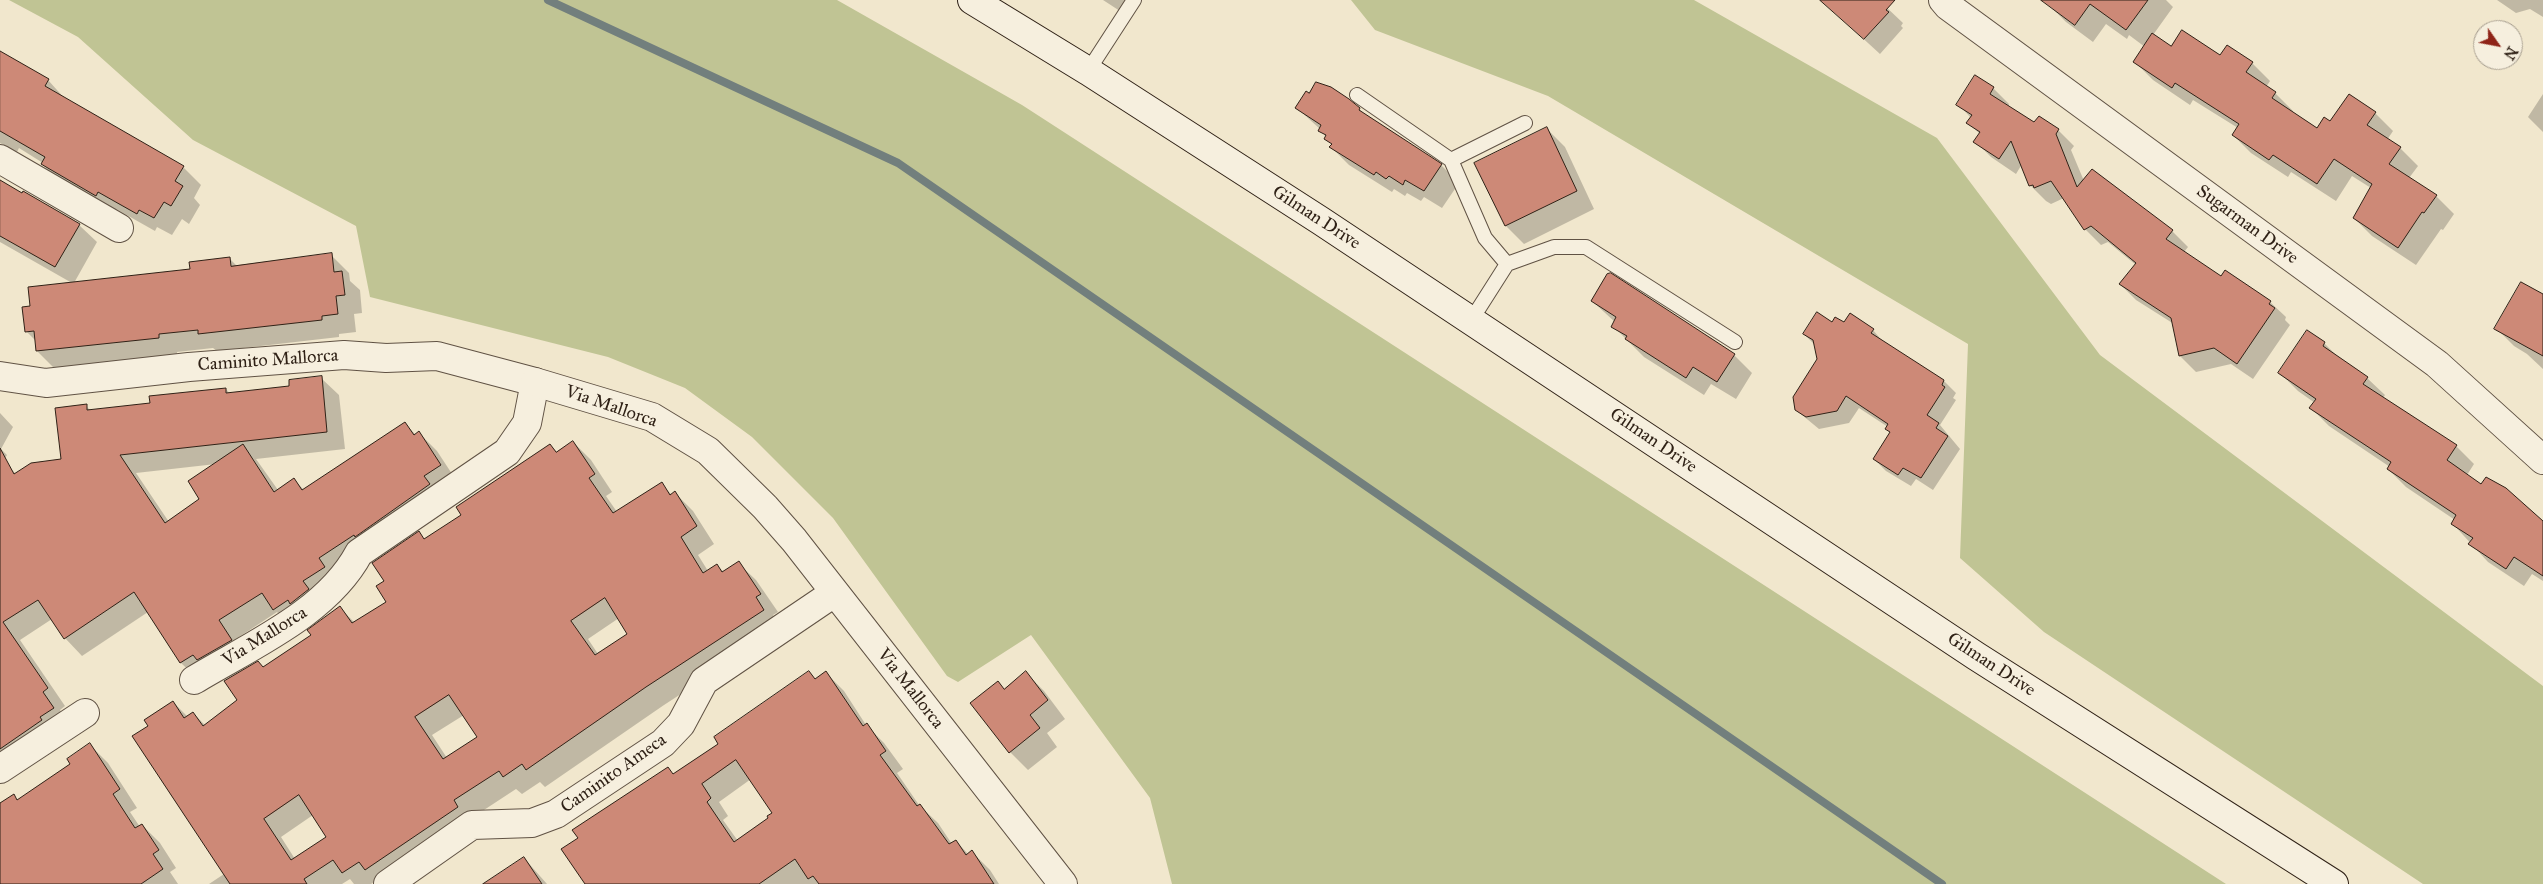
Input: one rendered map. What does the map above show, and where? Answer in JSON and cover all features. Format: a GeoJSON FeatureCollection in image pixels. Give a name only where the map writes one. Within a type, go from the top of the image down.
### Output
{"type":"FeatureCollection","features":[{"type":"Feature","properties":{"kind":"street","name":"Gilman Drive"},"geometry":{"type":"LineString","coordinates":[[972,0],[1088,71],[1472,319],[1976,656],[2334,884]]}},
{"type":"Feature","properties":{"kind":"street","name":"Sugarman Drive"},"geometry":{"type":"LineString","coordinates":[[1943,0],[1948,6],[2437,364],[2543,460]]}},
{"type":"Feature","properties":{"kind":"street"},"geometry":{"type":"LineString","coordinates":[[0,159],[119,228]]}},
{"type":"Feature","properties":{"kind":"street","name":"Caminito Mallorca"},"geometry":{"type":"LineString","coordinates":[[0,376],[46,383],[189,367],[344,355],[386,358],[437,356],[535,382]]}},
{"type":"Feature","properties":{"kind":"street","name":"Via Mallorca"},"geometry":{"type":"LineString","coordinates":[[194,680],[308,611],[349,571],[359,553],[507,452],[527,423],[535,382],[652,417],[708,451],[765,508],[1063,884]]}},
{"type":"Feature","properties":{"kind":"street","name":"Caminito Ameca"},"geometry":{"type":"LineString","coordinates":[[388,884],[472,825],[532,823],[564,809],[662,743],[681,724],[704,681],[834,593]]}},
{"type":"Feature","properties":{"kind":"street"},"geometry":{"type":"LineString","coordinates":[[0,769],[85,713]]}},
{"type":"Feature","properties":{"kind":"lane"},"geometry":{"type":"LineString","coordinates":[[1088,71],[1134,0]]}},
{"type":"Feature","properties":{"kind":"lane"},"geometry":{"type":"LineString","coordinates":[[1356,96],[1452,160],[1485,238],[1506,264]]}},
{"type":"Feature","properties":{"kind":"lane"},"geometry":{"type":"LineString","coordinates":[[1452,160],[1525,123]]}},
{"type":"Feature","properties":{"kind":"lane"},"geometry":{"type":"LineString","coordinates":[[1472,319],[1506,264],[1554,247],[1586,247],[1735,342]]}},
{"type":"Feature","properties":{"kind":"green space"},"geometry":{"type":"Polygon","coordinates":[[[9,0],[837,0],[1022,105],[2226,884],[1172,884],[1150,798],[1031,635],[958,682],[947,676],[833,518],[752,437],[685,388],[608,357],[370,297],[356,226],[193,140],[78,37],[9,0]]]}},
{"type":"Feature","properties":{"kind":"green space"},"geometry":{"type":"Polygon","coordinates":[[[1351,0],[1694,0],[1937,138],[2100,355],[2543,686],[2543,884],[2423,884],[2044,632],[1960,558],[1968,344],[1548,96],[1375,30],[1351,0]]]}},
{"type":"Feature","properties":{"kind":"building"},"geometry":{"type":"Polygon","coordinates":[[[1820,0],[1895,0],[1886,10],[1889,12],[1864,39],[1820,0]]]}},
{"type":"Feature","properties":{"kind":"building"},"geometry":{"type":"Polygon","coordinates":[[[2041,0],[2148,0],[2126,30],[2090,4],[2075,25],[2041,0]]]}},
{"type":"Feature","properties":{"kind":"building"},"geometry":{"type":"Polygon","coordinates":[[[2182,30],[2220,55],[2227,45],[2253,62],[2246,72],[2276,92],[2272,98],[2317,128],[2324,117],[2330,121],[2349,94],[2376,112],[2367,125],[2401,147],[2389,164],[2437,195],[2424,213],[2422,212],[2398,248],[2353,218],[2372,184],[2334,159],[2317,184],[2273,155],[2269,160],[2232,135],[2239,124],[2175,83],[2172,88],[2133,62],[2152,33],[2171,46],[2182,30]]]}},
{"type":"Feature","properties":{"kind":"building"},"geometry":{"type":"Polygon","coordinates":[[[0,51],[49,79],[45,86],[184,166],[175,181],[183,186],[171,206],[164,202],[154,218],[139,210],[137,214],[98,192],[96,196],[41,164],[45,157],[0,131],[0,51]]]}},
{"type":"Feature","properties":{"kind":"building"},"geometry":{"type":"Polygon","coordinates":[[[1975,75],[1994,87],[1990,94],[2034,122],[2039,116],[2059,129],[2056,134],[2077,187],[2092,169],[2173,230],[2166,239],[2221,276],[2225,270],[2271,301],[2269,304],[2275,308],[2237,364],[2214,348],[2179,356],[2171,318],[2119,284],[2136,263],[2091,226],[2084,230],[2051,181],[2034,188],[2033,185],[2029,186],[2011,141],[1999,159],[1973,142],[1980,132],[1966,123],[1972,115],[1956,105],[1975,75]]]}},
{"type":"Feature","properties":{"kind":"building"},"geometry":{"type":"Polygon","coordinates":[[[1316,82],[1331,87],[1360,108],[1359,110],[1442,164],[1424,191],[1405,180],[1403,185],[1389,176],[1386,179],[1376,172],[1374,175],[1329,147],[1332,144],[1324,139],[1326,135],[1318,131],[1321,125],[1295,108],[1306,91],[1309,93],[1316,82]]]}},
{"type":"Feature","properties":{"kind":"building"},"geometry":{"type":"Polygon","coordinates":[[[1547,127],[1577,191],[1505,226],[1474,163],[1547,127]]]}},
{"type":"Feature","properties":{"kind":"building"},"geometry":{"type":"Polygon","coordinates":[[[0,180],[80,224],[55,267],[0,236],[0,180]]]}},
{"type":"Feature","properties":{"kind":"building"},"geometry":{"type":"Polygon","coordinates":[[[332,253],[334,272],[342,271],[345,295],[336,296],[338,314],[322,316],[322,320],[198,334],[198,330],[159,334],[159,338],[36,351],[34,331],[25,332],[22,307],[30,306],[28,287],[190,269],[189,262],[230,257],[231,266],[332,253]]]}},
{"type":"Feature","properties":{"kind":"building"},"geometry":{"type":"Polygon","coordinates":[[[1611,273],[1735,354],[1717,382],[1693,367],[1686,378],[1625,339],[1627,336],[1611,327],[1616,317],[1591,301],[1607,274],[1611,273]]]}},
{"type":"Feature","properties":{"kind":"building"},"geometry":{"type":"Polygon","coordinates":[[[2521,282],[2543,294],[2543,356],[2494,329],[2521,282]]]}},
{"type":"Feature","properties":{"kind":"building"},"geometry":{"type":"Polygon","coordinates":[[[1817,312],[1832,322],[1835,317],[1844,322],[1850,313],[1874,329],[1871,333],[1944,380],[1942,385],[1945,387],[1927,415],[1939,423],[1936,428],[1948,436],[1921,478],[1903,468],[1898,475],[1873,459],[1890,432],[1885,429],[1888,424],[1846,396],[1837,411],[1806,417],[1795,410],[1793,397],[1817,359],[1813,340],[1803,334],[1817,312]]]}},
{"type":"Feature","properties":{"kind":"building"},"geometry":{"type":"Polygon","coordinates":[[[2307,330],[2325,342],[2323,346],[2368,377],[2363,384],[2457,445],[2447,460],[2481,484],[2486,477],[2506,488],[2543,521],[2543,576],[2514,557],[2506,569],[2468,544],[2473,538],[2451,524],[2456,515],[2387,469],[2391,462],[2309,408],[2316,399],[2278,373],[2307,330]]]}},
{"type":"Feature","properties":{"kind":"building"},"geometry":{"type":"Polygon","coordinates":[[[322,376],[327,432],[120,455],[165,523],[199,499],[188,481],[243,444],[274,492],[294,478],[302,490],[405,422],[414,435],[419,431],[441,465],[424,476],[430,484],[355,537],[354,535],[319,558],[325,567],[303,581],[309,589],[290,604],[288,600],[273,610],[262,593],[219,620],[232,640],[197,660],[193,655],[180,663],[134,592],[64,639],[38,600],[3,622],[48,688],[43,692],[54,708],[40,717],[42,720],[0,749],[0,448],[14,474],[31,463],[61,459],[55,408],[87,404],[87,410],[150,403],[149,396],[226,388],[226,393],[289,386],[289,380],[322,376]]]}},
{"type":"Feature","properties":{"kind":"building"},"geometry":{"type":"Polygon","coordinates":[[[573,441],[595,474],[589,478],[613,513],[662,482],[670,495],[675,491],[697,526],[681,537],[703,573],[717,564],[722,572],[739,561],[761,594],[756,597],[764,610],[646,687],[526,770],[522,764],[503,777],[499,771],[454,800],[458,807],[365,870],[359,862],[342,873],[333,860],[304,879],[307,884],[230,884],[132,736],[148,726],[144,720],[173,701],[184,718],[193,712],[203,726],[237,700],[224,681],[258,661],[263,667],[311,635],[307,630],[340,606],[352,623],[386,602],[376,586],[384,581],[372,563],[419,531],[424,539],[461,515],[456,507],[550,444],[556,452],[573,441]],[[605,598],[571,621],[595,655],[627,634],[605,598]],[[449,695],[415,717],[443,759],[477,737],[449,695]],[[299,795],[264,819],[291,860],[326,837],[299,795]]]}},
{"type":"Feature","properties":{"kind":"building"},"geometry":{"type":"Polygon","coordinates":[[[809,671],[815,679],[826,671],[863,726],[867,723],[886,751],[880,755],[917,806],[920,804],[949,844],[956,840],[966,855],[972,850],[994,884],[819,884],[813,876],[808,879],[795,859],[759,884],[585,884],[561,849],[578,838],[572,830],[668,767],[673,774],[718,744],[714,737],[809,671]],[[736,760],[702,784],[711,798],[707,802],[734,842],[768,818],[767,816],[772,813],[736,760]]]}},
{"type":"Feature","properties":{"kind":"building"},"geometry":{"type":"Polygon","coordinates":[[[1026,671],[1048,700],[1030,715],[1040,728],[1009,753],[970,703],[998,681],[1004,689],[1026,671]]]}},
{"type":"Feature","properties":{"kind":"building"},"geometry":{"type":"Polygon","coordinates":[[[90,743],[120,789],[113,794],[135,828],[142,824],[159,850],[153,854],[163,869],[141,884],[0,884],[0,803],[14,794],[17,800],[70,764],[67,759],[90,743]]]}},
{"type":"Feature","properties":{"kind":"building"},"geometry":{"type":"Polygon","coordinates":[[[524,857],[542,884],[483,884],[524,857]]]}},
{"type":"Feature","properties":{"kind":"waterway"},"geometry":{"type":"LineString","coordinates":[[548,0],[898,163],[1942,884]]}}]}
